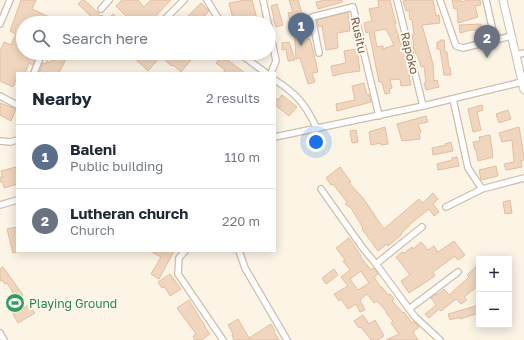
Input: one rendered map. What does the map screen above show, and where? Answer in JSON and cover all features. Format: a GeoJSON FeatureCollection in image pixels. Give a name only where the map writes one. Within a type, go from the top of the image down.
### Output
{"type":"FeatureCollection","features":[{"type":"Feature","properties":{"kind":"street"},"geometry":{"type":"LineString","coordinates":[[0,24],[10,0]]}},
{"type":"Feature","properties":{"kind":"street"},"geometry":{"type":"LineString","coordinates":[[101,9],[109,0]]}},
{"type":"Feature","properties":{"kind":"street"},"geometry":{"type":"LineString","coordinates":[[168,16],[184,0]]}},
{"type":"Feature","properties":{"kind":"street"},"geometry":{"type":"LineString","coordinates":[[207,0],[217,16]]}},
{"type":"Feature","properties":{"kind":"street"},"geometry":{"type":"LineString","coordinates":[[263,0],[266,16]]}},
{"type":"Feature","properties":{"kind":"street","name":"Rapoko"},"geometry":{"type":"LineString","coordinates":[[397,0],[423,106]]}},
{"type":"Feature","properties":{"kind":"street"},"geometry":{"type":"LineString","coordinates":[[440,0],[456,46],[463,48],[512,36]]}},
{"type":"Feature","properties":{"kind":"street"},"geometry":{"type":"LineString","coordinates":[[486,0],[495,40]]}},
{"type":"Feature","properties":{"kind":"street"},"geometry":{"type":"LineString","coordinates":[[503,0],[512,36],[520,54],[524,90]]}},
{"type":"Feature","properties":{"kind":"street","name":"Rusitu"},"geometry":{"type":"LineString","coordinates":[[319,53],[312,17],[353,7],[379,116]]}},
{"type":"Feature","properties":{"kind":"street"},"geometry":{"type":"LineString","coordinates":[[34,72],[39,60]]}},
{"type":"Feature","properties":{"kind":"street"},"geometry":{"type":"LineString","coordinates":[[248,60],[265,72]]}},
{"type":"Feature","properties":{"kind":"street"},"geometry":{"type":"LineString","coordinates":[[271,72],[276,60]]}},
{"type":"Feature","properties":{"kind":"street"},"geometry":{"type":"LineString","coordinates":[[276,81],[293,92],[310,114],[317,129]]}},
{"type":"Feature","properties":{"kind":"street"},"geometry":{"type":"LineString","coordinates":[[276,137],[379,116],[522,82]]}},
{"type":"Feature","properties":{"kind":"street"},"geometry":{"type":"LineString","coordinates":[[0,96],[16,104]]}},
{"type":"Feature","properties":{"kind":"street"},"geometry":{"type":"LineString","coordinates":[[453,99],[468,168],[482,189]]}},
{"type":"Feature","properties":{"kind":"street"},"geometry":{"type":"LineString","coordinates":[[0,141],[10,142],[16,140]]}},
{"type":"Feature","properties":{"kind":"street"},"geometry":{"type":"LineString","coordinates":[[446,208],[482,189],[524,178]]}},
{"type":"Feature","properties":{"kind":"street"},"geometry":{"type":"LineString","coordinates":[[321,189],[362,247],[415,317],[438,339]]}},
{"type":"Feature","properties":{"kind":"street"},"geometry":{"type":"LineString","coordinates":[[0,204],[16,200]]}},
{"type":"Feature","properties":{"kind":"street"},"geometry":{"type":"LineString","coordinates":[[376,264],[422,227]]}},
{"type":"Feature","properties":{"kind":"street"},"geometry":{"type":"LineString","coordinates":[[184,252],[179,258],[178,274],[223,340]]}},
{"type":"Feature","properties":{"kind":"street"},"geometry":{"type":"LineString","coordinates":[[239,252],[245,268],[287,340]]}},
{"type":"Feature","properties":{"kind":"street"},"geometry":{"type":"LineString","coordinates":[[409,309],[458,272]]}},
{"type":"Feature","properties":{"kind":"street"},"geometry":{"type":"LineString","coordinates":[[0,333],[4,340]]}},
{"type":"Feature","properties":{"kind":"building"},"geometry":{"type":"Polygon","coordinates":[[[21,0],[36,0],[32,9],[47,16],[16,16],[16,34],[10,31],[21,0]]]}},
{"type":"Feature","properties":{"kind":"building"},"geometry":{"type":"Polygon","coordinates":[[[84,0],[101,16],[91,16],[78,4],[84,0]]]}},
{"type":"Feature","properties":{"kind":"building"},"geometry":{"type":"Polygon","coordinates":[[[122,0],[138,0],[144,7],[151,0],[171,0],[156,16],[126,16],[116,6],[122,0]]]}},
{"type":"Feature","properties":{"kind":"building"},"geometry":{"type":"Polygon","coordinates":[[[252,0],[256,16],[232,16],[229,3],[252,0]]]}},
{"type":"Feature","properties":{"kind":"building"},"geometry":{"type":"Polygon","coordinates":[[[289,0],[298,0],[302,13],[304,13],[306,18],[290,22],[288,13],[293,12],[289,0]]]}},
{"type":"Feature","properties":{"kind":"building"},"geometry":{"type":"Polygon","coordinates":[[[325,0],[342,0],[342,2],[318,9],[316,2],[325,0]]]}},
{"type":"Feature","properties":{"kind":"building"},"geometry":{"type":"Polygon","coordinates":[[[378,0],[390,0],[396,24],[394,24],[405,56],[411,85],[401,86],[400,79],[390,80],[392,88],[389,89],[390,93],[385,94],[382,82],[379,82],[369,32],[366,33],[364,23],[372,21],[369,9],[379,7],[378,0]],[[386,29],[374,31],[377,47],[383,46],[383,49],[394,45],[386,29]]]}},
{"type":"Feature","properties":{"kind":"building"},"geometry":{"type":"Polygon","coordinates":[[[433,0],[436,16],[439,15],[440,23],[422,25],[433,64],[434,81],[437,80],[439,87],[426,90],[424,83],[426,83],[424,66],[421,67],[413,46],[412,35],[414,35],[412,19],[410,20],[409,10],[406,11],[403,1],[433,0]]]}},
{"type":"Feature","properties":{"kind":"building"},"geometry":{"type":"Polygon","coordinates":[[[452,0],[461,0],[461,2],[480,0],[481,5],[475,6],[478,17],[458,23],[457,8],[454,9],[452,0]]]}},
{"type":"Feature","properties":{"kind":"building"},"geometry":{"type":"Polygon","coordinates":[[[201,3],[209,11],[204,16],[188,16],[201,3]]]}},
{"type":"Feature","properties":{"kind":"building"},"geometry":{"type":"Polygon","coordinates":[[[277,4],[283,25],[276,27],[276,16],[273,16],[271,6],[277,4]]]}},
{"type":"Feature","properties":{"kind":"building"},"geometry":{"type":"Polygon","coordinates":[[[348,12],[350,31],[337,33],[338,48],[326,50],[322,26],[319,27],[317,20],[348,12]]]}},
{"type":"Feature","properties":{"kind":"building"},"geometry":{"type":"Polygon","coordinates":[[[481,24],[481,30],[471,30],[460,33],[459,25],[481,24]]]}},
{"type":"Feature","properties":{"kind":"building"},"geometry":{"type":"Polygon","coordinates":[[[294,26],[306,26],[307,39],[310,39],[318,72],[312,73],[315,82],[308,84],[300,58],[296,59],[294,26]]]}},
{"type":"Feature","properties":{"kind":"building"},"geometry":{"type":"Polygon","coordinates":[[[16,34],[16,60],[35,60],[33,65],[29,63],[25,72],[16,72],[16,80],[13,87],[0,81],[0,51],[4,42],[11,45],[16,34]]]}},
{"type":"Feature","properties":{"kind":"building"},"geometry":{"type":"Polygon","coordinates":[[[440,40],[444,40],[445,52],[447,52],[451,75],[444,75],[440,49],[437,49],[437,42],[440,42],[440,40]]]}},
{"type":"Feature","properties":{"kind":"building"},"geometry":{"type":"Polygon","coordinates":[[[289,42],[295,60],[288,61],[286,49],[282,50],[282,43],[289,42]]]}},
{"type":"Feature","properties":{"kind":"building"},"geometry":{"type":"Polygon","coordinates":[[[357,49],[360,71],[333,76],[331,66],[346,63],[344,51],[357,49]]]}},
{"type":"Feature","properties":{"kind":"building"},"geometry":{"type":"Polygon","coordinates":[[[52,60],[66,60],[60,72],[39,72],[43,63],[46,64],[47,61],[50,63],[52,60]]]}},
{"type":"Feature","properties":{"kind":"building"},"geometry":{"type":"Polygon","coordinates":[[[136,60],[158,60],[148,71],[136,60]]]}},
{"type":"Feature","properties":{"kind":"building"},"geometry":{"type":"Polygon","coordinates":[[[165,60],[191,60],[181,72],[173,65],[171,66],[165,60]]]}},
{"type":"Feature","properties":{"kind":"building"},"geometry":{"type":"Polygon","coordinates":[[[219,60],[227,60],[244,72],[224,72],[225,70],[216,63],[219,60]]]}},
{"type":"Feature","properties":{"kind":"building"},"geometry":{"type":"Polygon","coordinates":[[[364,83],[367,95],[369,94],[371,102],[337,111],[336,104],[355,100],[352,86],[364,83]]]}},
{"type":"Feature","properties":{"kind":"building"},"geometry":{"type":"Polygon","coordinates":[[[282,95],[297,107],[289,116],[276,106],[276,98],[278,100],[282,95]]]}},
{"type":"Feature","properties":{"kind":"building"},"geometry":{"type":"Polygon","coordinates":[[[0,103],[16,109],[11,121],[0,115],[0,103]]]}},
{"type":"Feature","properties":{"kind":"building"},"geometry":{"type":"Polygon","coordinates":[[[482,105],[483,110],[477,112],[481,130],[473,132],[468,109],[482,105]]]}},
{"type":"Feature","properties":{"kind":"building"},"geometry":{"type":"Polygon","coordinates":[[[508,110],[511,119],[499,123],[496,114],[508,110]]]}},
{"type":"Feature","properties":{"kind":"building"},"geometry":{"type":"Polygon","coordinates":[[[426,116],[428,122],[418,124],[421,132],[419,133],[420,139],[402,141],[397,124],[426,116]]]}},
{"type":"Feature","properties":{"kind":"building"},"geometry":{"type":"Polygon","coordinates":[[[385,127],[388,144],[381,145],[381,143],[371,145],[369,132],[385,127]]]}},
{"type":"Feature","properties":{"kind":"building"},"geometry":{"type":"Polygon","coordinates":[[[519,127],[524,156],[524,160],[521,161],[522,167],[506,170],[504,164],[514,162],[512,140],[502,142],[499,133],[519,127]]]}},
{"type":"Feature","properties":{"kind":"building"},"geometry":{"type":"Polygon","coordinates":[[[356,130],[358,142],[352,143],[350,131],[356,130]]]}},
{"type":"Feature","properties":{"kind":"building"},"geometry":{"type":"Polygon","coordinates":[[[490,135],[493,157],[478,161],[473,142],[480,141],[479,137],[490,135]]]}},
{"type":"Feature","properties":{"kind":"building"},"geometry":{"type":"Polygon","coordinates":[[[451,142],[453,151],[433,155],[432,148],[446,145],[445,144],[451,142]]]}},
{"type":"Feature","properties":{"kind":"building"},"geometry":{"type":"Polygon","coordinates":[[[457,157],[459,166],[438,170],[437,164],[457,157]]]}},
{"type":"Feature","properties":{"kind":"building"},"geometry":{"type":"Polygon","coordinates":[[[496,166],[498,176],[481,180],[479,170],[496,166]]]}},
{"type":"Feature","properties":{"kind":"building"},"geometry":{"type":"Polygon","coordinates":[[[16,167],[16,184],[4,188],[3,182],[0,182],[0,177],[3,177],[1,171],[16,167]]]}},
{"type":"Feature","properties":{"kind":"building"},"geometry":{"type":"Polygon","coordinates":[[[340,167],[351,182],[349,183],[363,198],[384,229],[419,199],[423,203],[433,193],[438,199],[433,204],[439,212],[434,216],[429,209],[410,224],[401,233],[402,234],[388,246],[387,244],[378,251],[362,229],[363,228],[351,208],[345,204],[347,202],[333,184],[331,185],[326,178],[340,167]]]}},
{"type":"Feature","properties":{"kind":"building"},"geometry":{"type":"Polygon","coordinates":[[[510,200],[512,213],[505,214],[503,202],[510,200]]]}},
{"type":"Feature","properties":{"kind":"building"},"geometry":{"type":"Polygon","coordinates":[[[16,227],[17,252],[13,253],[7,229],[16,227]]]}},
{"type":"Feature","properties":{"kind":"building"},"geometry":{"type":"Polygon","coordinates":[[[349,238],[371,270],[374,268],[378,274],[374,277],[381,288],[382,287],[388,295],[390,294],[394,299],[392,301],[403,313],[404,312],[412,323],[414,322],[419,327],[413,332],[418,340],[386,340],[399,334],[391,323],[393,321],[386,313],[387,312],[377,301],[374,303],[367,294],[360,300],[365,310],[360,312],[356,304],[348,309],[341,299],[339,301],[334,294],[348,286],[341,277],[350,270],[336,248],[349,238]],[[361,271],[350,279],[358,290],[369,283],[361,271]]]}},
{"type":"Feature","properties":{"kind":"building"},"geometry":{"type":"Polygon","coordinates":[[[454,241],[465,255],[458,260],[455,256],[433,272],[435,276],[409,293],[401,281],[410,275],[396,257],[412,247],[413,249],[421,242],[428,250],[434,246],[438,252],[454,241]]]}},
{"type":"Feature","properties":{"kind":"building"},"geometry":{"type":"Polygon","coordinates":[[[152,252],[173,252],[159,279],[151,274],[161,257],[152,252]]]}},
{"type":"Feature","properties":{"kind":"building"},"geometry":{"type":"Polygon","coordinates":[[[3,267],[23,295],[17,299],[7,283],[5,284],[2,280],[0,281],[0,269],[3,267]]]}},
{"type":"Feature","properties":{"kind":"building"},"geometry":{"type":"Polygon","coordinates":[[[476,267],[476,287],[464,297],[467,300],[461,304],[456,299],[441,311],[439,309],[429,318],[425,314],[436,305],[431,298],[444,289],[449,295],[469,277],[467,275],[476,267]]]}},
{"type":"Feature","properties":{"kind":"building"},"geometry":{"type":"Polygon","coordinates":[[[334,269],[338,275],[326,284],[322,278],[334,269]]]}},
{"type":"Feature","properties":{"kind":"building"},"geometry":{"type":"Polygon","coordinates":[[[170,274],[181,289],[170,296],[165,287],[162,288],[158,282],[170,274]]]}},
{"type":"Feature","properties":{"kind":"building"},"geometry":{"type":"Polygon","coordinates":[[[189,300],[210,334],[201,340],[195,340],[193,336],[196,334],[177,308],[189,300]]]}},
{"type":"Feature","properties":{"kind":"building"},"geometry":{"type":"Polygon","coordinates":[[[29,305],[35,313],[18,323],[13,314],[29,305]]]}},
{"type":"Feature","properties":{"kind":"building"},"geometry":{"type":"Polygon","coordinates":[[[476,306],[476,314],[460,319],[460,317],[450,320],[448,314],[476,306]]]}},
{"type":"Feature","properties":{"kind":"building"},"geometry":{"type":"Polygon","coordinates":[[[363,315],[369,324],[375,320],[384,336],[378,340],[371,340],[361,327],[359,328],[354,321],[363,315]]]}},
{"type":"Feature","properties":{"kind":"building"},"geometry":{"type":"Polygon","coordinates":[[[238,319],[249,338],[271,324],[279,340],[234,340],[233,334],[228,325],[238,319]]]}},
{"type":"Feature","properties":{"kind":"place","name":"Baleni"},"geometry":{"type":"Point","coordinates":[301,46]}},
{"type":"Feature","properties":{"kind":"place","name":"Lutheran church"},"geometry":{"type":"Point","coordinates":[487,58]}},
{"type":"Feature","properties":{"kind":"place","name":"Playing Ground"},"geometry":{"type":"Point","coordinates":[15,303]}}]}
